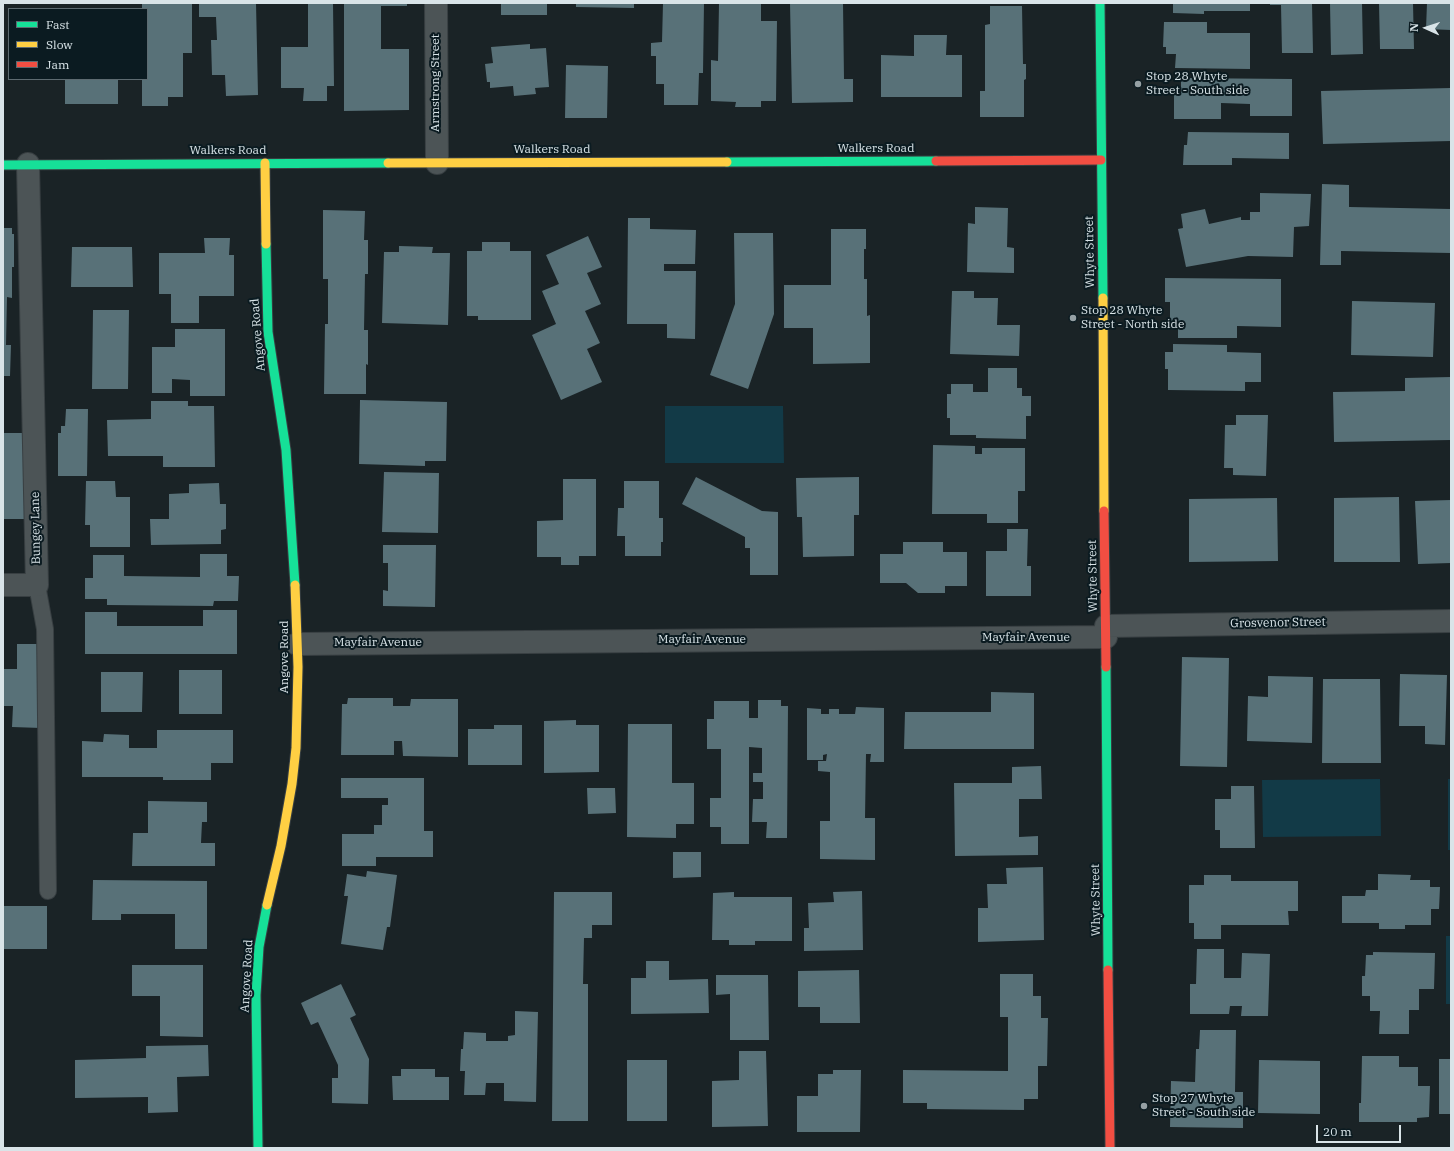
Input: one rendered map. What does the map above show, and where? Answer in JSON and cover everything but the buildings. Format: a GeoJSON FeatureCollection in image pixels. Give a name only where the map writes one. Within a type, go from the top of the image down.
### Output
{"type":"FeatureCollection","features":[{"type":"Feature","properties":{"kind":"street","name":"Armstrong Street"},"geometry":{"type":"LineString","coordinates":[[436,3],[436,163]]}},
{"type":"Feature","properties":{"kind":"street","name":"Whyte Street"},"geometry":{"type":"LineString","coordinates":[[1100,3],[1110,1148]]}},
{"type":"Feature","properties":{"kind":"street","name":"Walkers Road"},"geometry":{"type":"LineString","coordinates":[[3,165],[1101,160]]}},
{"type":"Feature","properties":{"kind":"street","name":"Angove Road"},"geometry":{"type":"LineString","coordinates":[[258,1148],[256,995],[259,947],[281,846],[292,784],[296,748],[297,644],[296,602],[286,450],[268,332],[265,163]]}},
{"type":"Feature","properties":{"kind":"street","name":"Bungey Lane"},"geometry":{"type":"LineString","coordinates":[[28,164],[37,585]]}},
{"type":"Feature","properties":{"kind":"street"},"geometry":{"type":"LineString","coordinates":[[3,585],[37,585]]}},
{"type":"Feature","properties":{"kind":"street","name":"Grosvenor Street"},"geometry":{"type":"LineString","coordinates":[[1106,631],[1451,621]]}},
{"type":"Feature","properties":{"kind":"street","name":"Mayfair Avenue"},"geometry":{"type":"LineString","coordinates":[[297,644],[1106,631]]}},
{"type":"Feature","properties":{"kind":"lane","name":"Bungey Lane"},"geometry":{"type":"LineString","coordinates":[[37,585],[45,629],[48,891]]}},
{"type":"Feature","properties":{"kind":"shaded area"},"geometry":{"type":"Polygon","coordinates":[[[665,406],[783,406],[784,463],[665,463],[665,406]]]}},
{"type":"Feature","properties":{"kind":"shaded area"},"geometry":{"type":"Polygon","coordinates":[[[1380,779],[1381,836],[1263,837],[1262,780],[1380,779]]]}},
{"type":"Feature","properties":{"kind":"shaded area"},"geometry":{"type":"Polygon","coordinates":[[[1448,779],[1451,779],[1451,850],[1448,850],[1448,779]]]}},
{"type":"Feature","properties":{"kind":"shaded area"},"geometry":{"type":"Polygon","coordinates":[[[1446,936],[1451,936],[1451,1004],[1446,1004],[1446,936]]]}},
{"type":"Feature","properties":{"kind":"traffic: fast"},"geometry":{"type":"LineString","coordinates":[[1100,3],[1103,298]]}},
{"type":"Feature","properties":{"kind":"traffic: fast"},"geometry":{"type":"LineString","coordinates":[[727,162],[936,161]]}},
{"type":"Feature","properties":{"kind":"traffic: fast"},"geometry":{"type":"LineString","coordinates":[[3,165],[388,163]]}},
{"type":"Feature","properties":{"kind":"traffic: fast"},"geometry":{"type":"LineString","coordinates":[[266,244],[268,332],[286,450],[295,585]]}},
{"type":"Feature","properties":{"kind":"traffic: fast"},"geometry":{"type":"LineString","coordinates":[[1106,667],[1108,970]]}},
{"type":"Feature","properties":{"kind":"traffic: fast"},"geometry":{"type":"LineString","coordinates":[[258,1148],[256,995],[259,947],[267,905]]}},
{"type":"Feature","properties":{"kind":"traffic: slow"},"geometry":{"type":"LineString","coordinates":[[388,163],[727,162]]}},
{"type":"Feature","properties":{"kind":"traffic: slow"},"geometry":{"type":"LineString","coordinates":[[265,163],[266,244]]}},
{"type":"Feature","properties":{"kind":"traffic: slow"},"geometry":{"type":"LineString","coordinates":[[1103,298],[1104,511]]}},
{"type":"Feature","properties":{"kind":"traffic: slow"},"geometry":{"type":"LineString","coordinates":[[267,905],[281,846],[292,784],[296,748],[298,667],[295,585]]}},
{"type":"Feature","properties":{"kind":"traffic: jam"},"geometry":{"type":"LineString","coordinates":[[936,161],[1101,160]]}},
{"type":"Feature","properties":{"kind":"traffic: jam"},"geometry":{"type":"LineString","coordinates":[[1104,511],[1106,667]]}},
{"type":"Feature","properties":{"kind":"traffic: jam"},"geometry":{"type":"LineString","coordinates":[[1108,970],[1110,1148]]}},
{"type":"Feature","properties":{"kind":"place","name":"Stop 28 Whyte Street - South side"},"geometry":{"type":"Point","coordinates":[1138,84]}},
{"type":"Feature","properties":{"kind":"place","name":"Stop 28 Whyte Street - North side"},"geometry":{"type":"Point","coordinates":[1073,318]}},
{"type":"Feature","properties":{"kind":"place","name":"Stop 27 Whyte Street - South side"},"geometry":{"type":"Point","coordinates":[1144,1106]}}]}
